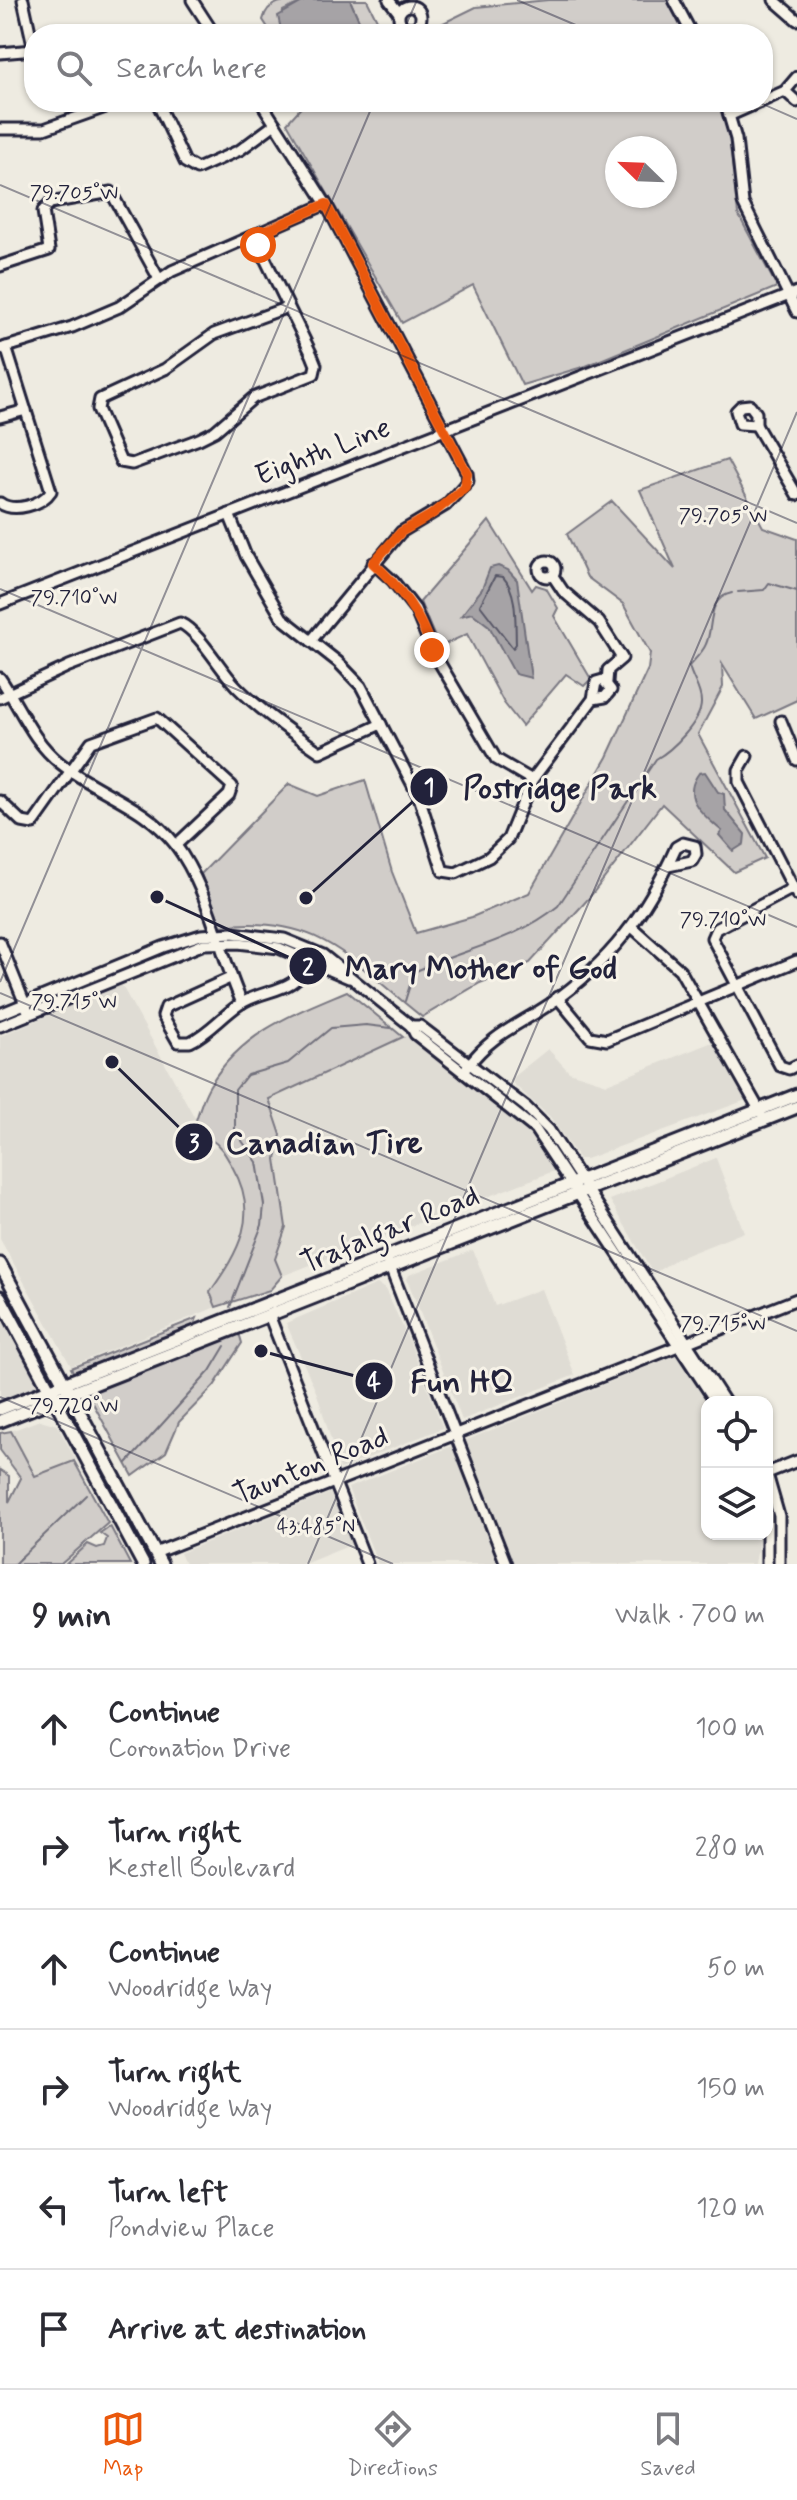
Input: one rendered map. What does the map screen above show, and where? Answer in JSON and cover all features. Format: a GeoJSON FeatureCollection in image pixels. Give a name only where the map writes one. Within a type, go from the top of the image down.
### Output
{"type":"FeatureCollection","features":[{"type":"Feature","properties":{"kind":"main road","name":"Trafalgar Road"},"geometry":{"type":"LineString","coordinates":[[762,1115],[797,1095]]}},
{"type":"Feature","properties":{"kind":"main road","name":"Trafalgar Road"},"geometry":{"type":"LineString","coordinates":[[0,1421],[56,1400],[69,1389],[386,1255],[762,1115],[797,1107]]}},
{"type":"Feature","properties":{"kind":"main road","name":"Trafalgar Road"},"geometry":{"type":"LineString","coordinates":[[0,1409],[49,1389],[69,1389],[391,1269],[578,1186]]}},
{"type":"Feature","properties":{"kind":"main road"},"geometry":{"type":"LineString","coordinates":[[0,1264],[158,1559]]}},
{"type":"Feature","properties":{"kind":"main road"},"geometry":{"type":"LineString","coordinates":[[0,1297],[143,1564]]}},
{"type":"Feature","properties":{"kind":"street"},"geometry":{"type":"LineString","coordinates":[[23,0],[28,24]]}},
{"type":"Feature","properties":{"kind":"street"},"geometry":{"type":"LineString","coordinates":[[192,0],[208,24]]}},
{"type":"Feature","properties":{"kind":"street"},"geometry":{"type":"LineString","coordinates":[[389,0],[399,13]]}},
{"type":"Feature","properties":{"kind":"street"},"geometry":{"type":"LineString","coordinates":[[674,0],[687,24]]}},
{"type":"Feature","properties":{"kind":"street"},"geometry":{"type":"LineString","coordinates":[[774,0],[797,20]]}},
{"type":"Feature","properties":{"kind":"street"},"geometry":{"type":"LineString","coordinates":[[0,53],[24,51]]}},
{"type":"Feature","properties":{"kind":"street"},"geometry":{"type":"LineString","coordinates":[[773,96],[785,91],[797,77]]}},
{"type":"Feature","properties":{"kind":"street"},"geometry":{"type":"LineString","coordinates":[[785,91],[797,102]]}},
{"type":"Feature","properties":{"kind":"street"},"geometry":{"type":"LineString","coordinates":[[0,129],[44,129],[92,112]]}},
{"type":"Feature","properties":{"kind":"street"},"geometry":{"type":"LineString","coordinates":[[162,112],[185,162],[197,169],[240,150],[275,124]]}},
{"type":"Feature","properties":{"kind":"street"},"geometry":{"type":"LineString","coordinates":[[267,112],[326,204],[467,473],[465,487],[431,515],[401,532],[311,641]]}},
{"type":"Feature","properties":{"kind":"street"},"geometry":{"type":"LineString","coordinates":[[730,112],[743,203],[792,294],[797,312]]}},
{"type":"Feature","properties":{"kind":"street"},"geometry":{"type":"LineString","coordinates":[[731,115],[738,112]]}},
{"type":"Feature","properties":{"kind":"street"},"geometry":{"type":"LineString","coordinates":[[0,266],[49,250],[43,211],[50,203],[111,192],[159,279]]}},
{"type":"Feature","properties":{"kind":"street"},"geometry":{"type":"LineString","coordinates":[[0,503],[9,508],[18,508],[44,500],[51,491],[3,348],[72,327],[119,307],[159,279],[326,204]]}},
{"type":"Feature","properties":{"kind":"street"},"geometry":{"type":"LineString","coordinates":[[254,236],[316,365],[314,374],[253,398],[215,431],[199,439],[132,464],[121,462],[98,409],[100,399],[165,369],[214,334],[288,307]]}},
{"type":"Feature","properties":{"kind":"street","name":"Eighth Line"},"geometry":{"type":"LineString","coordinates":[[0,604],[792,294]]}},
{"type":"Feature","properties":{"kind":"street"},"geometry":{"type":"LineString","coordinates":[[0,417],[26,410]]}},
{"type":"Feature","properties":{"kind":"street"},"geometry":{"type":"LineString","coordinates":[[756,425],[797,495]]}},
{"type":"Feature","properties":{"kind":"street"},"geometry":{"type":"LineString","coordinates":[[229,514],[246,556],[282,618],[361,686],[419,797],[440,866],[449,874],[489,857],[508,839],[532,780],[593,699],[609,694],[611,690],[607,682],[608,670],[622,658],[599,622],[563,591],[553,576]]}},
{"type":"Feature","properties":{"kind":"street"},"geometry":{"type":"LineString","coordinates":[[373,563],[393,581],[415,609],[432,650],[496,759],[532,780]]}},
{"type":"Feature","properties":{"kind":"street"},"geometry":{"type":"LineString","coordinates":[[0,698],[69,666],[180,623],[190,628],[216,665],[241,691],[320,752],[381,724]]}},
{"type":"Feature","properties":{"kind":"street"},"geometry":{"type":"LineString","coordinates":[[0,678],[41,744],[72,771],[146,815],[176,845],[242,1003]]}},
{"type":"Feature","properties":{"kind":"street"},"geometry":{"type":"LineString","coordinates":[[0,801],[22,822],[33,824],[93,741],[152,718],[159,719],[232,786],[229,795],[176,845]]}},
{"type":"Feature","properties":{"kind":"street"},"geometry":{"type":"LineString","coordinates":[[781,721],[797,760]]}},
{"type":"Feature","properties":{"kind":"street"},"geometry":{"type":"LineString","coordinates":[[747,756],[739,770],[739,782],[795,892],[712,932],[713,944],[739,985],[780,1066],[789,1069],[797,1065]]}},
{"type":"Feature","properties":{"kind":"street"},"geometry":{"type":"LineString","coordinates":[[467,1068],[505,1029],[557,997],[633,928],[668,866]]}},
{"type":"Feature","properties":{"kind":"street"},"geometry":{"type":"LineString","coordinates":[[633,928],[680,970],[762,1115]]}},
{"type":"Feature","properties":{"kind":"street"},"geometry":{"type":"LineString","coordinates":[[217,938],[259,944],[312,959],[349,978]]}},
{"type":"Feature","properties":{"kind":"street"},"geometry":{"type":"LineString","coordinates":[[0,1026],[27,1009],[163,947],[217,938],[284,939],[323,955],[411,1026],[420,1026],[467,1068],[540,1119],[578,1186],[712,1396]]}},
{"type":"Feature","properties":{"kind":"street"},"geometry":{"type":"LineString","coordinates":[[0,942],[27,1009]]}},
{"type":"Feature","properties":{"kind":"street"},"geometry":{"type":"LineString","coordinates":[[230,978],[172,1003],[163,1011],[163,1016],[182,1044],[199,1038],[242,1003],[284,989],[297,980],[312,959]]}},
{"type":"Feature","properties":{"kind":"street"},"geometry":{"type":"LineString","coordinates":[[557,997],[597,1040],[607,1040],[797,961]]}},
{"type":"Feature","properties":{"kind":"street"},"geometry":{"type":"LineString","coordinates":[[0,1014],[27,1009]]}},
{"type":"Feature","properties":{"kind":"street"},"geometry":{"type":"LineString","coordinates":[[386,1255],[506,1564]]}},
{"type":"Feature","properties":{"kind":"street","name":"Taunton Road"},"geometry":{"type":"LineString","coordinates":[[158,1559],[335,1482],[797,1299]]}},
{"type":"Feature","properties":{"kind":"street"},"geometry":{"type":"LineString","coordinates":[[269,1315],[367,1564]]}},
{"type":"Feature","properties":{"kind":"street"},"geometry":{"type":"LineString","coordinates":[[682,1344],[721,1396]]}},
{"type":"Feature","properties":{"kind":"street"},"geometry":{"type":"LineString","coordinates":[[773,1471],[797,1461]]}},
{"type":"Feature","properties":{"kind":"street"},"geometry":{"type":"LineString","coordinates":[[773,1495],[779,1516],[779,1564]]}},
{"type":"Feature","properties":{"kind":"street"},"geometry":{"type":"LineString","coordinates":[[767,1540],[767,1564]]}},
{"type":"Feature","properties":{"kind":"shaded area"},"geometry":{"type":"Polygon","coordinates":[[[306,0],[283,11],[282,24],[266,24],[263,20],[269,8],[285,1],[306,0]]]}},
{"type":"Feature","properties":{"kind":"shaded area"},"geometry":{"type":"Polygon","coordinates":[[[350,0],[367,0],[379,24],[361,24],[350,0]]]}},
{"type":"Feature","properties":{"kind":"shaded area"},"geometry":{"type":"Polygon","coordinates":[[[548,0],[668,0],[681,24],[441,24],[476,7],[548,0]]]}},
{"type":"Feature","properties":{"kind":"shaded area"},"geometry":{"type":"Polygon","coordinates":[[[297,112],[725,112],[738,214],[777,287],[586,366],[522,385],[473,285],[402,323],[287,123],[297,112]]]}},
{"type":"Feature","properties":{"kind":"shaded area"},"geometry":{"type":"Polygon","coordinates":[[[727,460],[763,527],[797,539],[797,700],[756,719],[722,664],[723,687],[698,734],[765,858],[734,872],[662,804],[589,898],[530,963],[480,983],[422,1017],[353,960],[309,934],[255,924],[220,926],[201,874],[289,784],[318,796],[365,780],[392,872],[416,933],[472,917],[529,893],[607,757],[648,669],[650,653],[623,604],[587,577],[567,534],[612,501],[675,569],[640,490],[727,460]]]}},
{"type":"Feature","properties":{"kind":"shaded area"},"geometry":{"type":"Polygon","coordinates":[[[489,521],[532,590],[536,585],[546,588],[558,608],[554,616],[591,679],[584,686],[566,674],[522,726],[504,703],[467,634],[439,647],[420,602],[489,521]]]}},
{"type":"Feature","properties":{"kind":"shaded area"},"geometry":{"type":"Polygon","coordinates":[[[121,984],[196,1120],[190,1135],[194,1151],[204,1152],[220,1145],[242,1184],[248,1219],[227,1269],[210,1292],[216,1307],[71,1366],[0,1239],[0,1036],[121,984]]]}},
{"type":"Feature","properties":{"kind":"shaded area"},"geometry":{"type":"Polygon","coordinates":[[[347,991],[403,1037],[269,1099],[281,1135],[276,1159],[286,1227],[275,1259],[282,1276],[270,1290],[216,1307],[210,1292],[237,1247],[245,1217],[245,1201],[233,1168],[218,1145],[210,1139],[189,1144],[203,1098],[223,1067],[253,1038],[288,1017],[347,991]]]}},
{"type":"Feature","properties":{"kind":"shaded area"},"geometry":{"type":"Polygon","coordinates":[[[408,1035],[496,1107],[527,1126],[554,1171],[282,1276],[275,1259],[286,1227],[276,1159],[281,1135],[269,1099],[408,1035]]]}},
{"type":"Feature","properties":{"kind":"shaded area"},"geometry":{"type":"Polygon","coordinates":[[[715,1041],[746,1100],[586,1159],[579,1159],[550,1117],[509,1080],[548,1049],[569,1072],[607,1084],[715,1041]]]}},
{"type":"Feature","properties":{"kind":"shaded area"},"geometry":{"type":"Polygon","coordinates":[[[716,1158],[744,1232],[676,1259],[653,1274],[610,1200],[716,1158]]]}},
{"type":"Feature","properties":{"kind":"shaded area"},"geometry":{"type":"Polygon","coordinates":[[[473,1250],[495,1306],[541,1289],[575,1375],[462,1420],[407,1279],[409,1275],[473,1250]]]}},
{"type":"Feature","properties":{"kind":"shaded area"},"geometry":{"type":"Polygon","coordinates":[[[377,1284],[385,1289],[409,1340],[443,1428],[340,1469],[317,1394],[286,1323],[377,1284]]]}},
{"type":"Feature","properties":{"kind":"shaded area"},"geometry":{"type":"Polygon","coordinates":[[[197,1318],[193,1328],[75,1375],[71,1368],[197,1318]]]}},
{"type":"Feature","properties":{"kind":"shaded area"},"geometry":{"type":"Polygon","coordinates":[[[7,1321],[38,1381],[35,1389],[0,1403],[0,1324],[7,1321]]]}},
{"type":"Feature","properties":{"kind":"shaded area"},"geometry":{"type":"Polygon","coordinates":[[[239,1333],[242,1343],[214,1386],[179,1422],[166,1452],[133,1476],[89,1396],[91,1391],[239,1333]]]}},
{"type":"Feature","properties":{"kind":"shaded area"},"geometry":{"type":"Polygon","coordinates":[[[677,1355],[703,1396],[701,1540],[759,1540],[755,1564],[378,1564],[348,1488],[677,1355]]]}},
{"type":"Feature","properties":{"kind":"shaded area"},"geometry":{"type":"Polygon","coordinates":[[[40,1420],[57,1425],[76,1460],[35,1477],[11,1431],[40,1420]]]}},
{"type":"Feature","properties":{"kind":"shaded area"},"geometry":{"type":"Polygon","coordinates":[[[11,1431],[35,1476],[74,1461],[108,1523],[61,1564],[0,1564],[0,1470],[9,1476],[9,1502],[21,1478],[0,1450],[0,1433],[11,1431]]]}},
{"type":"Feature","properties":{"kind":"shaded area"},"geometry":{"type":"Polygon","coordinates":[[[330,1493],[353,1544],[304,1564],[185,1564],[180,1553],[330,1493]]]}},
{"type":"Feature","properties":{"kind":"shaded area"},"geometry":{"type":"Polygon","coordinates":[[[110,1526],[130,1564],[66,1564],[88,1544],[97,1548],[104,1546],[107,1538],[100,1533],[110,1526]]]}},
{"type":"Feature","properties":{"kind":"water"},"geometry":{"type":"Polygon","coordinates":[[[306,0],[350,0],[361,24],[280,24],[278,16],[306,0]]]}},
{"type":"Feature","properties":{"kind":"water"},"geometry":{"type":"Polygon","coordinates":[[[498,566],[508,570],[517,580],[531,678],[515,674],[489,626],[472,613],[461,616],[482,589],[490,568],[498,566]]]}},
{"type":"Feature","properties":{"kind":"water"},"geometry":{"type":"Polygon","coordinates":[[[705,772],[718,792],[724,794],[725,810],[745,834],[744,844],[733,851],[719,835],[722,831],[702,813],[693,799],[694,782],[699,773],[705,772]]]}},
{"type":"Feature","properties":{"kind":"waterway"},"geometry":{"type":"LineString","coordinates":[[738,592],[764,590],[769,583],[797,591]]}},
{"type":"Feature","properties":{"kind":"waterway"},"geometry":{"type":"LineString","coordinates":[[405,1001],[414,972],[525,928],[558,906],[656,759],[678,742],[697,718],[701,697],[689,666],[706,644],[714,607],[724,596],[732,593]]}},
{"type":"Feature","properties":{"kind":"waterway"},"geometry":{"type":"LineString","coordinates":[[230,1307],[262,1225],[264,1205],[257,1162],[235,1131],[235,1090],[247,1075],[288,1063],[331,1028],[366,1025],[391,1028]]}},
{"type":"Feature","properties":{"kind":"waterway"},"geometry":{"type":"LineString","coordinates":[[127,1463],[210,1371],[225,1346]]}},
{"type":"Feature","properties":{"kind":"waterway"},"geometry":{"type":"LineString","coordinates":[[14,1564],[86,1495]]}},
{"type":"Feature","properties":{"kind":"place","name":"Mary Mother of God"},"geometry":{"type":"Point","coordinates":[157,897]}},
{"type":"Feature","properties":{"kind":"place","name":"Postridge Park"},"geometry":{"type":"Point","coordinates":[306,898]}},
{"type":"Feature","properties":{"kind":"place","name":"Canadian Tire"},"geometry":{"type":"Point","coordinates":[112,1062]}},
{"type":"Feature","properties":{"kind":"place","name":"Fun HQ"},"geometry":{"type":"Point","coordinates":[261,1351]}},
{"type":"Feature","properties":{"kind":"route"},"geometry":{"type":"LineString","coordinates":[[258,245],[254,236],[326,204],[467,473],[465,487],[446,505],[401,532],[373,563],[393,581],[415,609],[432,650]]}}]}
